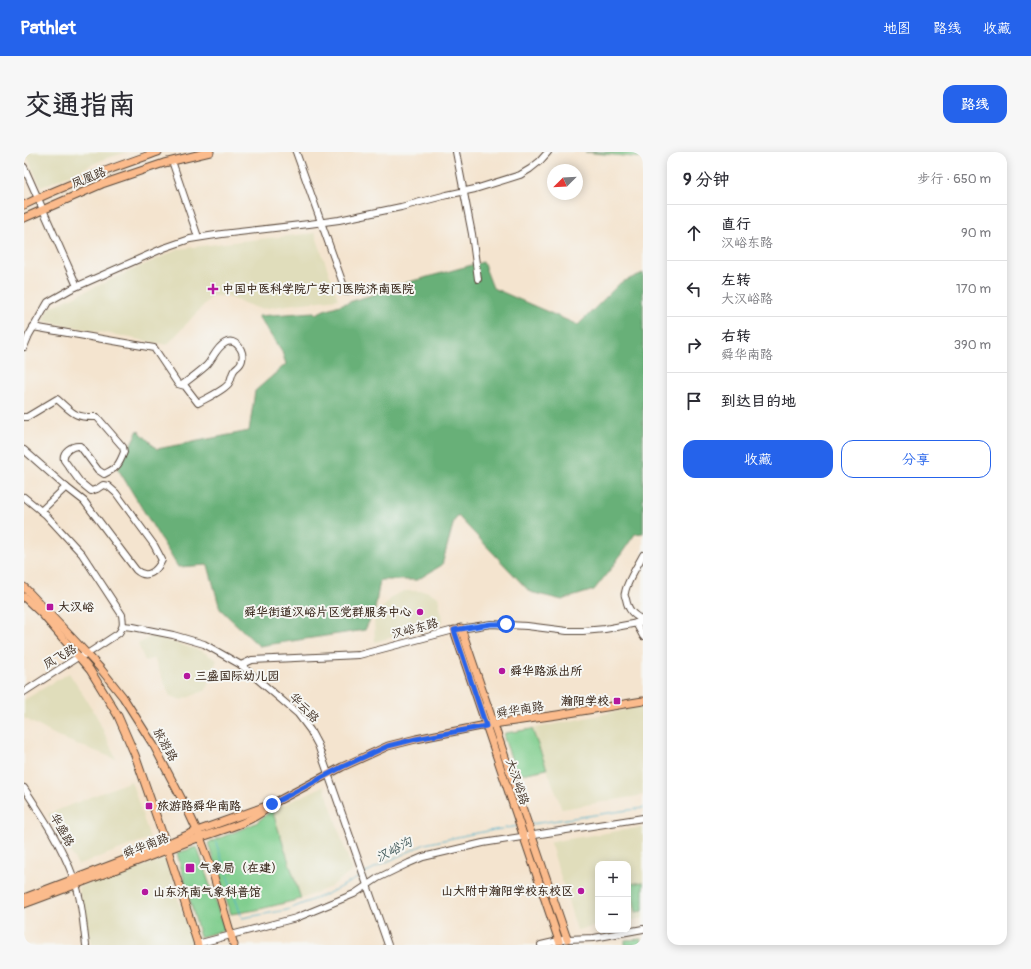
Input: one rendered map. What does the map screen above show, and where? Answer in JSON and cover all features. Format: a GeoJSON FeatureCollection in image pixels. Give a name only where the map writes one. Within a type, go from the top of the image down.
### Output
{"type":"FeatureCollection","features":[{"type":"Feature","properties":{"kind":"main road","name":"凤凰路"},"geometry":{"type":"LineString","coordinates":[[24,205],[106,170],[158,152]]}},
{"type":"Feature","properties":{"kind":"main road","name":"凤凰路"},"geometry":{"type":"LineString","coordinates":[[24,218],[102,184],[172,161],[210,152]]}},
{"type":"Feature","properties":{"kind":"main road","name":"旅游路"},"geometry":{"type":"LineString","coordinates":[[24,588],[87,654],[123,698],[154,746],[188,811],[198,834],[212,870],[234,945]]}},
{"type":"Feature","properties":{"kind":"main road"},"geometry":{"type":"LineString","coordinates":[[24,597],[43,615],[90,670],[118,716],[135,755],[167,847],[198,945]]}},
{"type":"Feature","properties":{"kind":"main road","name":"大汉峪路"},"geometry":{"type":"LineString","coordinates":[[458,629],[529,824],[567,939]]}},
{"type":"Feature","properties":{"kind":"main road","name":"大汉峪路"},"geometry":{"type":"LineString","coordinates":[[458,629],[486,726],[559,941]]}},
{"type":"Feature","properties":{"kind":"main road","name":"舜华南路"},"geometry":{"type":"LineString","coordinates":[[24,904],[75,882],[198,834],[237,825],[262,813],[272,804],[328,774],[388,746],[416,739],[486,726],[643,701]]}},
{"type":"Feature","properties":{"kind":"main road","name":"舜华南路"},"geometry":{"type":"LineString","coordinates":[[24,898],[75,882]]}},
{"type":"Feature","properties":{"kind":"street"},"geometry":{"type":"LineString","coordinates":[[296,152],[346,292]]}},
{"type":"Feature","properties":{"kind":"street"},"geometry":{"type":"LineString","coordinates":[[456,152],[472,234],[478,279]]}},
{"type":"Feature","properties":{"kind":"street"},"geometry":{"type":"LineString","coordinates":[[24,347],[33,327],[48,302],[78,286],[164,248],[190,239],[339,220],[475,189],[520,175],[540,161],[548,152]]}},
{"type":"Feature","properties":{"kind":"street"},"geometry":{"type":"LineString","coordinates":[[172,161],[198,238]]}},
{"type":"Feature","properties":{"kind":"street"},"geometry":{"type":"LineString","coordinates":[[24,167],[78,286]]}},
{"type":"Feature","properties":{"kind":"street"},"geometry":{"type":"LineString","coordinates":[[33,327],[154,348],[178,384],[185,386],[198,403],[229,383],[234,370],[241,364],[243,358],[237,343],[232,341],[219,348],[206,365],[182,385]]}},
{"type":"Feature","properties":{"kind":"street"},"geometry":{"type":"LineString","coordinates":[[24,417],[57,399],[66,409],[74,414],[97,417],[122,447],[124,452],[116,468],[104,474],[98,470],[80,446],[76,446],[65,452],[63,457],[64,460],[80,482],[91,491],[97,490],[103,485],[108,486],[116,493],[154,545],[162,560],[159,566],[153,572],[146,575],[140,574],[84,501],[24,450]]}},
{"type":"Feature","properties":{"kind":"street"},"geometry":{"type":"LineString","coordinates":[[41,511],[66,487]]}},
{"type":"Feature","properties":{"kind":"street"},"geometry":{"type":"LineString","coordinates":[[24,497],[41,511],[82,554],[122,615],[123,626],[118,633],[87,654]]}},
{"type":"Feature","properties":{"kind":"street"},"geometry":{"type":"LineString","coordinates":[[643,555],[627,585],[624,594],[631,612],[641,622],[643,636]]}},
{"type":"Feature","properties":{"kind":"street","name":"汉峪东路"},"geometry":{"type":"LineString","coordinates":[[241,665],[252,660],[359,655],[458,629],[491,624],[506,624],[567,631],[583,631],[605,629],[641,622]]}},
{"type":"Feature","properties":{"kind":"street","name":"华云路"},"geometry":{"type":"LineString","coordinates":[[123,626],[173,635],[204,644],[241,665],[298,714],[310,730],[318,745],[388,945]]}},
{"type":"Feature","properties":{"kind":"street","name":"凤飞路"},"geometry":{"type":"LineString","coordinates":[[24,692],[78,657],[87,654]]}},
{"type":"Feature","properties":{"kind":"street","name":"华盛路"},"geometry":{"type":"LineString","coordinates":[[24,788],[60,846],[75,882],[82,910],[86,945]]}},
{"type":"Feature","properties":{"kind":"street"},"geometry":{"type":"LineString","coordinates":[[198,945],[296,918],[354,894],[378,878],[423,857],[483,843],[643,818]]}},
{"type":"Feature","properties":{"kind":"street"},"geometry":{"type":"LineString","coordinates":[[541,945],[567,939],[594,938],[643,929]]}},
{"type":"Feature","properties":{"kind":"street"},"geometry":{"type":"LineString","coordinates":[[593,945],[594,938]]}},
{"type":"Feature","properties":{"kind":"shaded area"},"geometry":{"type":"Polygon","coordinates":[[[25,152],[128,152],[107,158],[41,187],[25,152]]]}},
{"type":"Feature","properties":{"kind":"shaded area","name":"中国中医科学院广安门医院济南医院"},"geometry":{"type":"Polygon","coordinates":[[[315,233],[338,299],[260,309],[225,296],[212,296],[167,345],[44,321],[49,308],[179,249],[315,233]]]}},
{"type":"Feature","properties":{"kind":"shaded area"},"geometry":{"type":"Polygon","coordinates":[[[404,591],[426,591],[438,597],[443,622],[375,642],[374,618],[393,596],[404,591]]]}},
{"type":"Feature","properties":{"kind":"shaded area","name":"三盛国际幼儿园"},"geometry":{"type":"Polygon","coordinates":[[[152,636],[202,651],[217,660],[206,690],[182,700],[170,696],[154,658],[145,661],[138,644],[152,636]]]}},
{"type":"Feature","properties":{"kind":"shaded area"},"geometry":{"type":"Polygon","coordinates":[[[69,673],[96,715],[116,759],[61,738],[24,718],[24,700],[69,673]]]}},
{"type":"Feature","properties":{"kind":"shaded area"},"geometry":{"type":"Polygon","coordinates":[[[643,706],[643,795],[562,809],[532,729],[643,706]]]}},
{"type":"Feature","properties":{"kind":"shaded area"},"geometry":{"type":"Polygon","coordinates":[[[131,781],[150,838],[78,865],[48,814],[131,781]]]}},
{"type":"Feature","properties":{"kind":"shaded area"},"geometry":{"type":"Polygon","coordinates":[[[324,786],[352,871],[330,887],[301,899],[272,810],[324,786]]]}},
{"type":"Feature","properties":{"kind":"shaded area","name":"山大附中瀚阳学校东校区"},"geometry":{"type":"Polygon","coordinates":[[[643,827],[643,918],[631,920],[631,861],[595,861],[595,927],[577,930],[550,842],[643,827]]]}},
{"type":"Feature","properties":{"kind":"shaded area"},"geometry":{"type":"Polygon","coordinates":[[[165,859],[193,945],[92,945],[78,887],[165,859]]]}},
{"type":"Feature","properties":{"kind":"green space"},"geometry":{"type":"Polygon","coordinates":[[[585,152],[643,152],[643,158],[585,152]]]}},
{"type":"Feature","properties":{"kind":"green space"},"geometry":{"type":"Polygon","coordinates":[[[483,262],[493,288],[578,325],[620,283],[643,273],[643,533],[635,534],[594,590],[562,600],[530,592],[458,516],[454,521],[442,565],[417,580],[380,580],[375,609],[365,630],[259,646],[220,609],[208,565],[178,567],[118,469],[138,430],[157,449],[249,431],[255,391],[286,364],[282,352],[258,316],[314,312],[316,314],[405,283],[483,262]]]}},
{"type":"Feature","properties":{"kind":"green space"},"geometry":{"type":"Polygon","coordinates":[[[532,729],[547,769],[517,775],[504,738],[505,733],[532,729]]]}},
{"type":"Feature","properties":{"kind":"green space"},"geometry":{"type":"Polygon","coordinates":[[[272,810],[301,899],[256,910],[231,914],[208,843],[256,823],[272,810]]]}},
{"type":"Feature","properties":{"kind":"green space"},"geometry":{"type":"Polygon","coordinates":[[[197,847],[225,930],[200,937],[177,853],[197,847]]]}},
{"type":"Feature","properties":{"kind":"green space"},"geometry":{"type":"Polygon","coordinates":[[[643,882],[643,911],[636,912],[631,884],[643,882]]]}},
{"type":"Feature","properties":{"kind":"green space"},"geometry":{"type":"Polygon","coordinates":[[[641,939],[642,945],[625,945],[625,940],[641,939]]]}},
{"type":"Feature","properties":{"kind":"waterway","name":"汉峪沟"},"geometry":{"type":"LineString","coordinates":[[531,824],[643,808]]}},
{"type":"Feature","properties":{"kind":"waterway","name":"汉峪沟"},"geometry":{"type":"LineString","coordinates":[[365,873],[425,844],[518,826]]}},
{"type":"Feature","properties":{"kind":"waterway","name":"汉峪沟"},"geometry":{"type":"LineString","coordinates":[[215,840],[242,918],[287,910],[327,894],[361,876]]}},
{"type":"Feature","properties":{"kind":"place","name":"中国中医科学院广安门医院济南医院"},"geometry":{"type":"Point","coordinates":[213,289]}},
{"type":"Feature","properties":{"kind":"place","name":"大汉峪"},"geometry":{"type":"Point","coordinates":[50,607]}},
{"type":"Feature","properties":{"kind":"place","name":"舜华街道汉峪片区党群服务中心"},"geometry":{"type":"Point","coordinates":[420,612]}},
{"type":"Feature","properties":{"kind":"place","name":"舜华路派出所"},"geometry":{"type":"Point","coordinates":[502,671]}},
{"type":"Feature","properties":{"kind":"place","name":"三盛国际幼儿园"},"geometry":{"type":"Point","coordinates":[187,676]}},
{"type":"Feature","properties":{"kind":"place","name":"瀚阳学校"},"geometry":{"type":"Point","coordinates":[617,701]}},
{"type":"Feature","properties":{"kind":"place","name":"旅游路舜华南路"},"geometry":{"type":"Point","coordinates":[149,806]}},
{"type":"Feature","properties":{"kind":"place","name":"气象局（在建）"},"geometry":{"type":"Point","coordinates":[190,868]}},
{"type":"Feature","properties":{"kind":"place","name":"山大附中瀚阳学校东校区"},"geometry":{"type":"Point","coordinates":[581,891]}},
{"type":"Feature","properties":{"kind":"place","name":"山东济南气象科普馆"},"geometry":{"type":"Point","coordinates":[145,892]}},
{"type":"Feature","properties":{"kind":"route"},"geometry":{"type":"LineString","coordinates":[[272,804],[342,767],[388,746],[416,739],[486,726],[454,630],[491,624],[506,624]]}}]}
